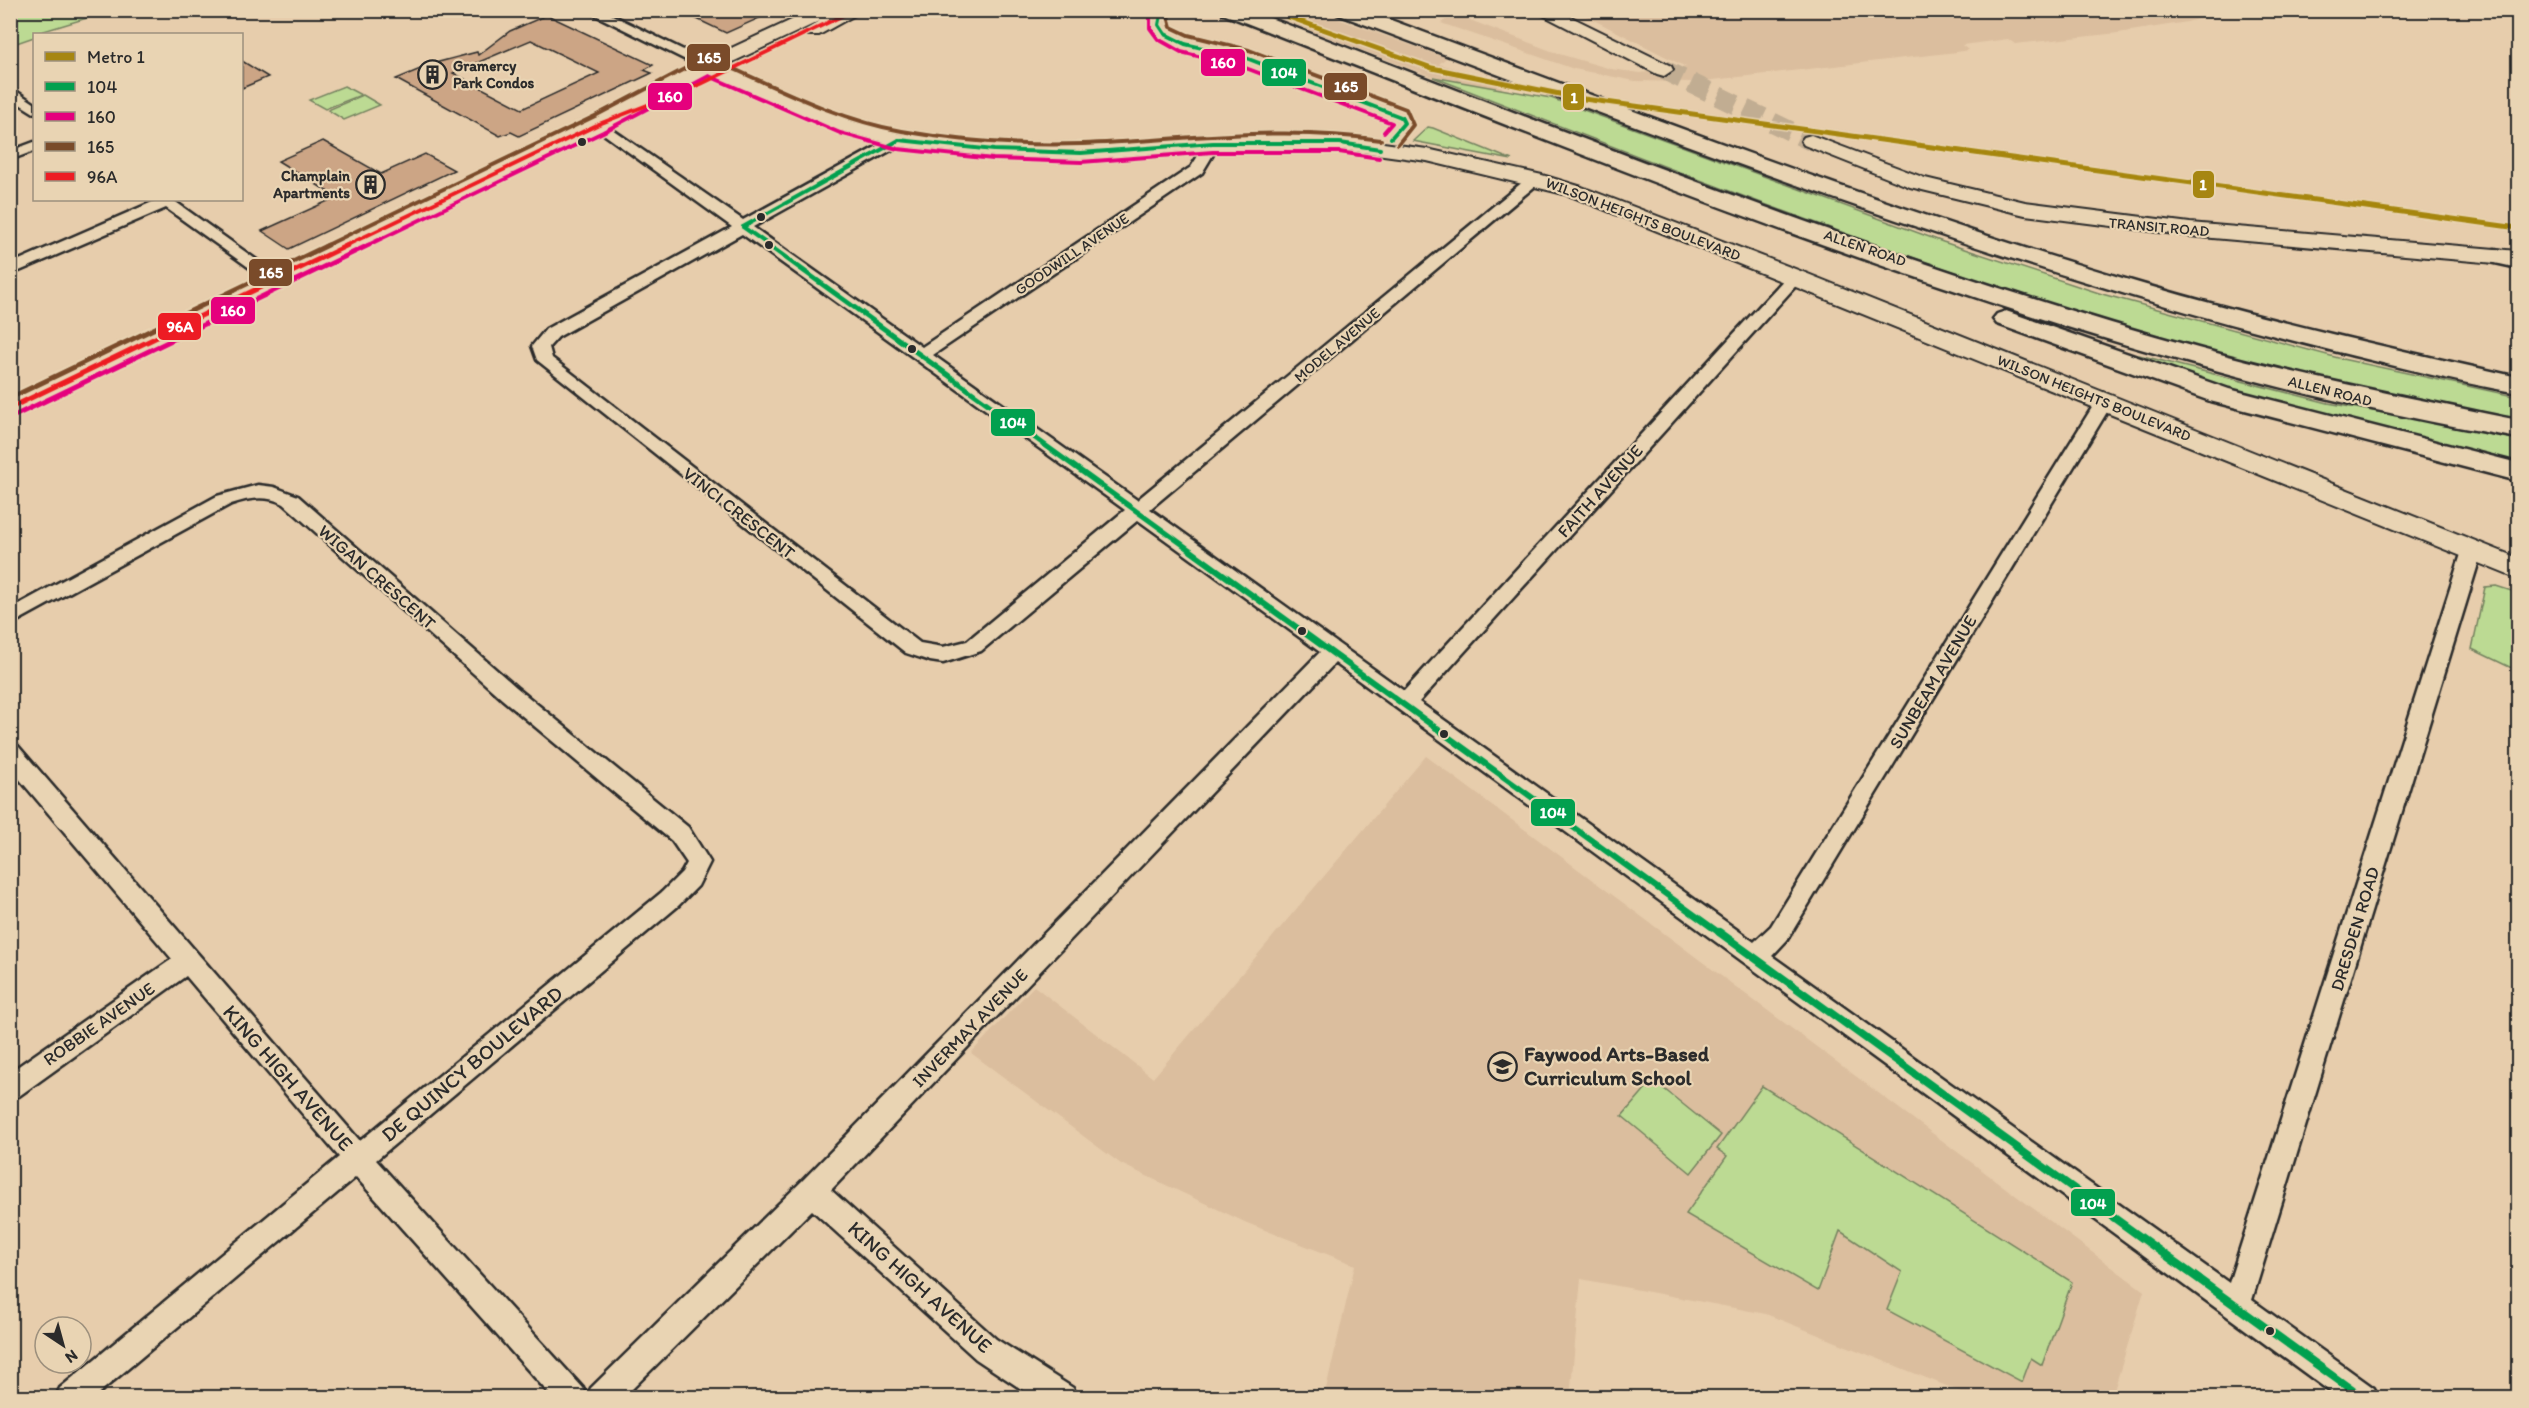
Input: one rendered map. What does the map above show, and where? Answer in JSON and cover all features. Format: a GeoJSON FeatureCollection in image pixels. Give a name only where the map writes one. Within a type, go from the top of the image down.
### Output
{"type":"FeatureCollection","features":[{"type":"Feature","properties":{"kind":"highway","name":"ALLEN ROAD"},"geometry":{"type":"LineString","coordinates":[[1230,10],[1804,228],[2035,306],[2220,363],[2333,393],[2518,429]]}},
{"type":"Feature","properties":{"kind":"highway"},"geometry":{"type":"LineString","coordinates":[[1344,10],[1735,156],[2082,274],[2239,320],[2518,385]]}},
{"type":"Feature","properties":{"kind":"highway"},"geometry":{"type":"LineString","coordinates":[[1510,117],[1584,151],[1973,308],[2220,394],[2518,472]]}},
{"type":"Feature","properties":{"kind":"highway"},"geometry":{"type":"LineString","coordinates":[[2472,375],[2518,379]]}},
{"type":"Feature","properties":{"kind":"main road"},"geometry":{"type":"LineString","coordinates":[[717,70],[828,10]]}},
{"type":"Feature","properties":{"kind":"main road"},"geometry":{"type":"LineString","coordinates":[[10,408],[278,281],[599,124],[855,10]]}},
{"type":"Feature","properties":{"kind":"main road"},"geometry":{"type":"LineString","coordinates":[[1542,10],[1664,70]]}},
{"type":"Feature","properties":{"kind":"main road","name":"WILSON HEIGHTS BOULEVARD"},"geometry":{"type":"LineString","coordinates":[[717,70],[843,125],[899,140],[994,150],[1081,153],[1214,144],[1340,143],[1427,155],[1535,179],[1575,191],[1795,277],[2518,569]]}},
{"type":"Feature","properties":{"kind":"main road","name":"TRANSIT ROAD"},"geometry":{"type":"LineString","coordinates":[[1811,141],[1850,160],[1933,188],[2031,211],[2118,224],[2511,258]]}},
{"type":"Feature","properties":{"kind":"street"},"geometry":{"type":"LineString","coordinates":[[591,10],[717,70]]}},
{"type":"Feature","properties":{"kind":"street"},"geometry":{"type":"LineString","coordinates":[[10,92],[33,108]]}},
{"type":"Feature","properties":{"kind":"street"},"geometry":{"type":"LineString","coordinates":[[599,124],[1756,956],[2364,1398]]}},
{"type":"Feature","properties":{"kind":"street"},"geometry":{"type":"LineString","coordinates":[[743,226],[899,140]]}},
{"type":"Feature","properties":{"kind":"street","name":"GOODWILL AVENUE"},"geometry":{"type":"LineString","coordinates":[[921,355],[1197,170],[1214,144]]}},
{"type":"Feature","properties":{"kind":"street"},"geometry":{"type":"LineString","coordinates":[[10,156],[33,146]]}},
{"type":"Feature","properties":{"kind":"street","name":"MODEL AVENUE"},"geometry":{"type":"LineString","coordinates":[[1138,510],[1535,179]]}},
{"type":"Feature","properties":{"kind":"street"},"geometry":{"type":"LineString","coordinates":[[10,270],[166,201],[278,281]]}},
{"type":"Feature","properties":{"kind":"street","name":"VINCI CRESCENT"},"geometry":{"type":"LineString","coordinates":[[743,226],[552,333],[540,346],[545,360],[913,648],[933,656],[953,654],[974,646],[1138,510]]}},
{"type":"Feature","properties":{"kind":"street","name":"FAITH AVENUE"},"geometry":{"type":"LineString","coordinates":[[1405,704],[1795,277]]}},
{"type":"Feature","properties":{"kind":"street","name":"SUNBEAM AVENUE"},"geometry":{"type":"LineString","coordinates":[[1756,956],[1779,933],[2104,402]]}},
{"type":"Feature","properties":{"kind":"street","name":"WIGAN CRESCENT"},"geometry":{"type":"LineString","coordinates":[[10,618],[224,500],[246,492],[263,490],[277,492],[291,500],[509,693],[680,834],[699,862]]}},
{"type":"Feature","properties":{"kind":"street","name":"DRESDEN ROAD"},"geometry":{"type":"LineString","coordinates":[[2236,1306],[2472,552]]}},
{"type":"Feature","properties":{"kind":"street","name":"INVERMAY AVENUE"},"geometry":{"type":"LineString","coordinates":[[601,1398],[812,1191],[1333,652]]}},
{"type":"Feature","properties":{"kind":"street","name":"KING HIGH AVENUE"},"geometry":{"type":"LineString","coordinates":[[10,752],[358,1159],[573,1398]]}},
{"type":"Feature","properties":{"kind":"street","name":"DE QUINCY BOULEVARD"},"geometry":{"type":"LineString","coordinates":[[70,1398],[670,899],[690,879],[699,862]]}},
{"type":"Feature","properties":{"kind":"street","name":"ROBBIE AVENUE"},"geometry":{"type":"LineString","coordinates":[[10,1087],[188,961]]}},
{"type":"Feature","properties":{"kind":"street","name":"KING HIGH AVENUE"},"geometry":{"type":"LineString","coordinates":[[812,1191],[986,1349],[1063,1398]]}},
{"type":"Feature","properties":{"kind":"shaded area"},"geometry":{"type":"Polygon","coordinates":[[[1259,11],[1316,11],[1446,58],[1439,64],[1502,81],[1502,91],[1433,77],[1259,11]]]}},
{"type":"Feature","properties":{"kind":"shaded area"},"geometry":{"type":"Polygon","coordinates":[[[1576,11],[2223,11],[2187,22],[2118,33],[2015,44],[2008,39],[1962,45],[1968,50],[1957,52],[1695,82],[1635,81],[1574,69],[1441,23],[1454,14],[1559,54],[1611,69],[1640,73],[1686,67],[1576,11]]]}},
{"type":"Feature","properties":{"kind":"shaded area","name":"Faywood Arts-Based Curriculum School"},"geometry":{"type":"Polygon","coordinates":[[[1426,756],[2144,1291],[2112,1397],[1974,1397],[1766,1314],[1581,1279],[1570,1397],[1324,1397],[1355,1265],[1247,1223],[1121,1164],[971,1053],[1034,986],[1153,1078],[1426,756]]]}},
{"type":"Feature","properties":{"kind":"green space"},"geometry":{"type":"Polygon","coordinates":[[[11,10],[110,11],[33,33],[33,37],[11,45],[11,10]]]}},
{"type":"Feature","properties":{"kind":"green space"},"geometry":{"type":"Polygon","coordinates":[[[1433,77],[1551,98],[1943,242],[2102,294],[2342,359],[2518,397],[2518,421],[2446,408],[2328,381],[2213,352],[2100,319],[1987,283],[1765,204],[1433,77]]]}},
{"type":"Feature","properties":{"kind":"green space"},"geometry":{"type":"Polygon","coordinates":[[[344,86],[361,95],[325,109],[309,100],[344,86]]]}},
{"type":"Feature","properties":{"kind":"green space"},"geometry":{"type":"Polygon","coordinates":[[[363,95],[380,105],[344,120],[328,110],[363,95]]]}},
{"type":"Feature","properties":{"kind":"green space"},"geometry":{"type":"Polygon","coordinates":[[[1428,127],[1433,128],[1512,160],[1413,141],[1428,127]]]}},
{"type":"Feature","properties":{"kind":"green space"},"geometry":{"type":"Polygon","coordinates":[[[2139,355],[2328,403],[2518,437],[2518,462],[2281,403],[2140,361],[2139,355]]]}},
{"type":"Feature","properties":{"kind":"green space"},"geometry":{"type":"Polygon","coordinates":[[[2496,586],[2518,593],[2518,671],[2472,649],[2485,587],[2496,586]]]}},
{"type":"Feature","properties":{"kind":"green space"},"geometry":{"type":"Polygon","coordinates":[[[1653,1080],[1721,1135],[1691,1173],[1622,1116],[1653,1080]]]}},
{"type":"Feature","properties":{"kind":"green space"},"geometry":{"type":"Polygon","coordinates":[[[1762,1086],[2072,1282],[2042,1365],[2031,1358],[2022,1382],[1887,1310],[1902,1272],[1840,1231],[1818,1291],[1686,1214],[1727,1156],[1717,1149],[1762,1086]]]}},
{"type":"Feature","properties":{"kind":"building"},"geometry":{"type":"Polygon","coordinates":[[[678,10],[777,10],[726,33],[678,10]]]}},
{"type":"Feature","properties":{"kind":"building","name":"Gramercy Park Condos"},"geometry":{"type":"Polygon","coordinates":[[[547,15],[653,65],[644,70],[652,73],[519,136],[511,132],[500,136],[396,79],[435,63],[477,52],[478,55],[510,31],[547,15]],[[531,40],[453,73],[522,109],[599,73],[531,40]]]}},
{"type":"Feature","properties":{"kind":"building"},"geometry":{"type":"Polygon","coordinates":[[[243,62],[268,77],[243,88],[243,62]]]}},
{"type":"Feature","properties":{"kind":"building","name":"Champlain Apartments"},"geometry":{"type":"Polygon","coordinates":[[[323,141],[381,174],[425,154],[454,170],[289,249],[262,231],[337,197],[278,161],[323,141]]]}},
{"type":"Feature","properties":{"kind":"tunnel"},"geometry":{"type":"LineString","coordinates":[[1664,70],[1811,141]]}},
{"type":"Feature","properties":{"kind":"metro line","name":"1"},"geometry":{"type":"LineString","coordinates":[[1269,10],[1432,68],[1584,99],[2518,228]]}},
{"type":"Feature","properties":{"kind":"transit line","name":"96A"},"geometry":{"type":"LineString","coordinates":[[10,408],[599,124],[701,84],[854,10]]}},
{"type":"Feature","properties":{"kind":"transit line","name":"160"},"geometry":{"type":"LineString","coordinates":[[1150,10],[1150,28],[1158,39],[1181,52],[1243,67],[1392,123],[1384,132]]}},
{"type":"Feature","properties":{"kind":"transit line","name":"104"},"geometry":{"type":"LineString","coordinates":[[1162,10],[1159,25],[1165,34],[1185,44],[1246,58],[1401,117],[1404,123],[1391,138]]}},
{"type":"Feature","properties":{"kind":"transit line","name":"165"},"geometry":{"type":"LineString","coordinates":[[1168,16],[1171,27],[1188,35],[1249,50],[1406,109],[1413,125],[1398,144]]}},
{"type":"Feature","properties":{"kind":"transit line","name":"165"},"geometry":{"type":"LineString","coordinates":[[10,398],[595,116],[707,57],[846,116],[901,131],[995,141],[1081,144],[1213,134],[1340,134],[1381,140]]}},
{"type":"Feature","properties":{"kind":"transit line","name":"160"},"geometry":{"type":"LineString","coordinates":[[14,416],[603,132],[709,76],[840,133],[898,149],[993,159],[1081,162],[1213,152],[1339,152],[1379,158]]}},
{"type":"Feature","properties":{"kind":"transit line","name":"104"},"geometry":{"type":"LineString","coordinates":[[899,140],[994,150],[1081,153],[1213,143],[1340,143],[1380,149]]}},
{"type":"Feature","properties":{"kind":"transit line","name":"104"},"geometry":{"type":"LineString","coordinates":[[743,227],[899,140]]}},
{"type":"Feature","properties":{"kind":"transit line","name":"104"},"geometry":{"type":"LineString","coordinates":[[743,227],[2363,1398]]}},
{"type":"Feature","properties":{"kind":"place","name":"Gramercy Park Condos"},"geometry":{"type":"Point","coordinates":[432,75]}},
{"type":"Feature","properties":{"kind":"place","name":"Champlain Apartments"},"geometry":{"type":"Point","coordinates":[371,185]}},
{"type":"Feature","properties":{"kind":"place","name":"Faywood Arts-Based Curriculum School"},"geometry":{"type":"Point","coordinates":[1503,1066]}}]}
